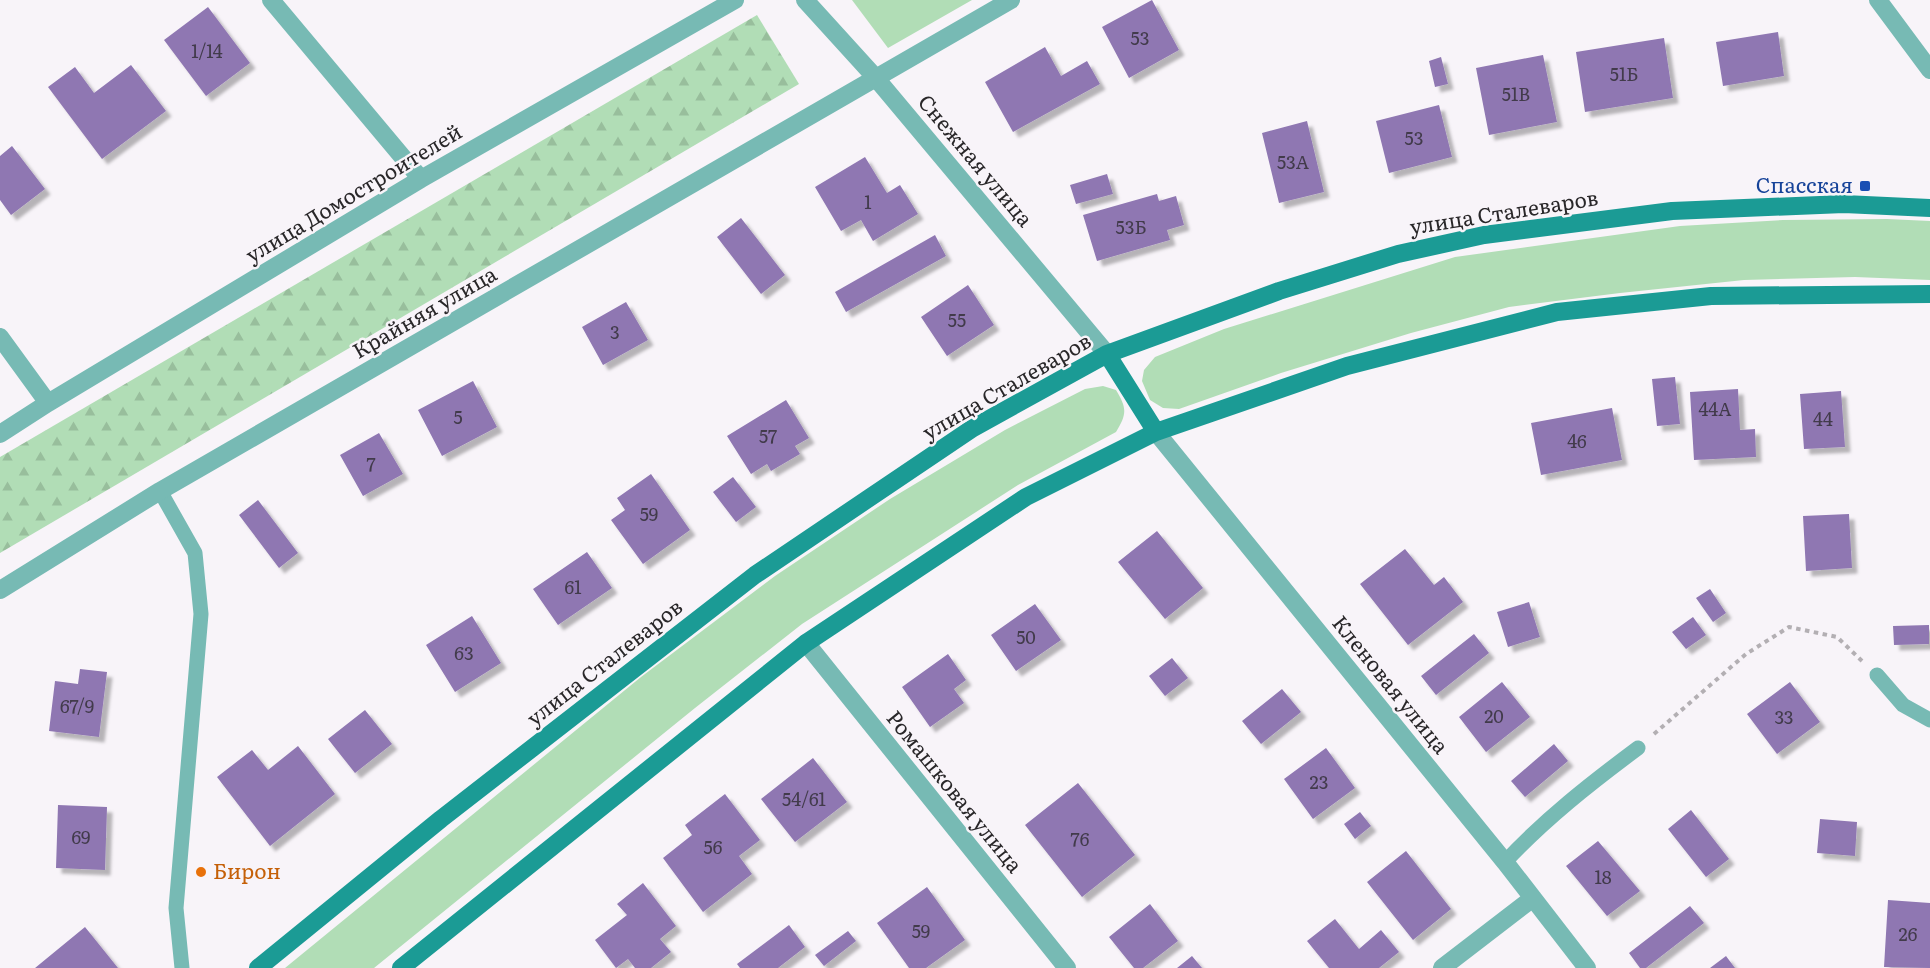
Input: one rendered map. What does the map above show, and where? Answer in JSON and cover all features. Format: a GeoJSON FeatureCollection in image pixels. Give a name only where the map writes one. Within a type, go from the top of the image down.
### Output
{"type":"FeatureCollection","features":[{"type":"Feature","properties":{"kind":"main road","name":"улица Сталеваров"},"geometry":{"type":"LineString","coordinates":[[258,968],[441,819],[755,575],[973,428],[1107,354],[1279,291],[1398,254],[1484,235],[1672,211],[1844,204],[1930,208]]}},
{"type":"Feature","properties":{"kind":"main road"},"geometry":{"type":"LineString","coordinates":[[401,968],[806,643],[1026,497],[1156,432],[1347,366],[1557,312],[1711,296],[1930,294]]}},
{"type":"Feature","properties":{"kind":"main road"},"geometry":{"type":"LineString","coordinates":[[1107,354],[1156,432]]}},
{"type":"Feature","properties":{"kind":"street"},"geometry":{"type":"LineString","coordinates":[[271,0],[421,179]]}},
{"type":"Feature","properties":{"kind":"street","name":"улица Домостроителей"},"geometry":{"type":"LineString","coordinates":[[0,434],[421,179],[735,0]]}},
{"type":"Feature","properties":{"kind":"street","name":"Снежная улица"},"geometry":{"type":"LineString","coordinates":[[805,0],[875,77],[1107,354]]}},
{"type":"Feature","properties":{"kind":"street","name":"Крайняя улица"},"geometry":{"type":"LineString","coordinates":[[0,590],[160,491],[1011,0]]}},
{"type":"Feature","properties":{"kind":"street"},"geometry":{"type":"LineString","coordinates":[[1878,0],[1930,70]]}},
{"type":"Feature","properties":{"kind":"street"},"geometry":{"type":"LineString","coordinates":[[0,337],[48,403]]}},
{"type":"Feature","properties":{"kind":"street","name":"Кленовая улица"},"geometry":{"type":"LineString","coordinates":[[1156,432],[1505,862],[1587,968]]}},
{"type":"Feature","properties":{"kind":"street","name":"Ромашковая улица"},"geometry":{"type":"LineString","coordinates":[[806,643],[1067,968]]}},
{"type":"Feature","properties":{"kind":"street"},"geometry":{"type":"LineString","coordinates":[[1442,968],[1533,898]]}},
{"type":"Feature","properties":{"kind":"lane"},"geometry":{"type":"LineString","coordinates":[[160,491],[195,553],[201,614],[176,908],[182,968]]}},
{"type":"Feature","properties":{"kind":"lane"},"geometry":{"type":"LineString","coordinates":[[1877,675],[1903,705],[1930,720]]}},
{"type":"Feature","properties":{"kind":"lane"},"geometry":{"type":"LineString","coordinates":[[1505,862],[1543,824],[1638,748]]}},
{"type":"Feature","properties":{"kind":"path"},"geometry":{"type":"LineString","coordinates":[[1638,748],[1746,654],[1789,627],[1837,637],[1877,675]]}},
{"type":"Feature","properties":{"kind":"green space"},"geometry":{"type":"Polygon","coordinates":[[[852,0],[972,0],[888,48],[852,0]]]}},
{"type":"Feature","properties":{"kind":"green space"},"geometry":{"type":"Polygon","coordinates":[[[757,15],[799,84],[0,553],[0,457],[757,15]]]}},
{"type":"Feature","properties":{"kind":"green space"},"geometry":{"type":"Polygon","coordinates":[[[1783,220],[1930,221],[1930,280],[1855,277],[1744,280],[1509,307],[1411,333],[1281,373],[1179,409],[1163,408],[1150,400],[1142,381],[1144,370],[1155,357],[1224,329],[1455,257],[1680,226],[1783,220]]]}},
{"type":"Feature","properties":{"kind":"green space"},"geometry":{"type":"Polygon","coordinates":[[[1103,386],[1116,390],[1124,406],[1124,416],[1116,432],[1018,485],[802,624],[374,968],[285,968],[641,677],[775,576],[890,499],[1005,430],[1085,389],[1103,386]]]}},
{"type":"Feature","properties":{"kind":"building"},"geometry":{"type":"Polygon","coordinates":[[[1152,0],[1179,50],[1129,78],[1102,27],[1152,0]]]}},
{"type":"Feature","properties":{"kind":"building"},"geometry":{"type":"Polygon","coordinates":[[[208,7],[250,63],[206,96],[164,40],[208,7]]]}},
{"type":"Feature","properties":{"kind":"building"},"geometry":{"type":"Polygon","coordinates":[[[1778,32],[1784,76],[1723,86],[1716,42],[1778,32]]]}},
{"type":"Feature","properties":{"kind":"building"},"geometry":{"type":"Polygon","coordinates":[[[1664,38],[1673,98],[1585,112],[1576,52],[1664,38]]]}},
{"type":"Feature","properties":{"kind":"building"},"geometry":{"type":"Polygon","coordinates":[[[1045,47],[1061,76],[1087,61],[1100,84],[1013,132],[985,82],[1045,47]]]}},
{"type":"Feature","properties":{"kind":"building"},"geometry":{"type":"Polygon","coordinates":[[[1543,55],[1557,122],[1489,135],[1476,68],[1543,55]]]}},
{"type":"Feature","properties":{"kind":"building"},"geometry":{"type":"Polygon","coordinates":[[[1441,57],[1448,84],[1435,87],[1429,61],[1441,57]]]}},
{"type":"Feature","properties":{"kind":"building"},"geometry":{"type":"Polygon","coordinates":[[[131,65],[166,111],[102,159],[48,87],[75,67],[94,93],[131,65]]]}},
{"type":"Feature","properties":{"kind":"building"},"geometry":{"type":"Polygon","coordinates":[[[1439,105],[1452,157],[1389,173],[1376,121],[1439,105]]]}},
{"type":"Feature","properties":{"kind":"building"},"geometry":{"type":"Polygon","coordinates":[[[1307,121],[1324,192],[1279,203],[1262,133],[1307,121]]]}},
{"type":"Feature","properties":{"kind":"building"},"geometry":{"type":"Polygon","coordinates":[[[12,146],[45,189],[11,215],[0,200],[0,156],[12,146]]]}},
{"type":"Feature","properties":{"kind":"building"},"geometry":{"type":"Polygon","coordinates":[[[865,157],[887,193],[900,185],[918,214],[873,241],[861,220],[841,231],[815,187],[865,157]]]}},
{"type":"Feature","properties":{"kind":"building"},"geometry":{"type":"Polygon","coordinates":[[[1107,174],[1113,194],[1076,204],[1070,185],[1107,174]]]}},
{"type":"Feature","properties":{"kind":"building"},"geometry":{"type":"Polygon","coordinates":[[[1157,194],[1159,201],[1176,196],[1184,225],[1167,230],[1170,240],[1097,261],[1083,215],[1157,194]]]}},
{"type":"Feature","properties":{"kind":"building"},"geometry":{"type":"Polygon","coordinates":[[[741,218],[785,275],[761,294],[717,237],[741,218]]]}},
{"type":"Feature","properties":{"kind":"building"},"geometry":{"type":"Polygon","coordinates":[[[935,235],[946,256],[846,312],[835,292],[935,235]]]}},
{"type":"Feature","properties":{"kind":"building"},"geometry":{"type":"Polygon","coordinates":[[[968,285],[994,325],[947,356],[921,317],[968,285]]]}},
{"type":"Feature","properties":{"kind":"building"},"geometry":{"type":"Polygon","coordinates":[[[626,302],[648,340],[603,365],[582,327],[626,302]]]}},
{"type":"Feature","properties":{"kind":"building"},"geometry":{"type":"Polygon","coordinates":[[[1675,377],[1680,424],[1657,426],[1652,379],[1675,377]]]}},
{"type":"Feature","properties":{"kind":"building"},"geometry":{"type":"Polygon","coordinates":[[[473,381],[497,427],[442,456],[418,410],[473,381]]]}},
{"type":"Feature","properties":{"kind":"building"},"geometry":{"type":"Polygon","coordinates":[[[1738,389],[1740,430],[1755,429],[1756,457],[1694,460],[1690,392],[1738,389]]]}},
{"type":"Feature","properties":{"kind":"building"},"geometry":{"type":"Polygon","coordinates":[[[1841,391],[1845,447],[1804,449],[1800,394],[1841,391]]]}},
{"type":"Feature","properties":{"kind":"building"},"geometry":{"type":"Polygon","coordinates":[[[786,400],[809,438],[795,446],[800,454],[771,471],[767,464],[751,474],[727,436],[786,400]]]}},
{"type":"Feature","properties":{"kind":"building"},"geometry":{"type":"Polygon","coordinates":[[[1612,408],[1622,460],[1541,475],[1531,423],[1612,408]]]}},
{"type":"Feature","properties":{"kind":"building"},"geometry":{"type":"Polygon","coordinates":[[[379,433],[403,474],[363,496],[340,455],[379,433]]]}},
{"type":"Feature","properties":{"kind":"building"},"geometry":{"type":"Polygon","coordinates":[[[651,474],[690,530],[643,564],[611,520],[625,510],[617,498],[651,474]]]}},
{"type":"Feature","properties":{"kind":"building"},"geometry":{"type":"Polygon","coordinates":[[[733,477],[756,507],[736,522],[713,492],[733,477]]]}},
{"type":"Feature","properties":{"kind":"building"},"geometry":{"type":"Polygon","coordinates":[[[258,500],[298,553],[279,568],[239,515],[258,500]]]}},
{"type":"Feature","properties":{"kind":"building"},"geometry":{"type":"Polygon","coordinates":[[[1849,514],[1852,568],[1806,571],[1803,516],[1849,514]]]}},
{"type":"Feature","properties":{"kind":"building"},"geometry":{"type":"Polygon","coordinates":[[[1157,531],[1203,588],[1165,619],[1118,562],[1157,531]]]}},
{"type":"Feature","properties":{"kind":"building"},"geometry":{"type":"Polygon","coordinates":[[[1405,549],[1434,585],[1444,577],[1463,602],[1408,645],[1360,584],[1405,549]]]}},
{"type":"Feature","properties":{"kind":"building"},"geometry":{"type":"Polygon","coordinates":[[[587,552],[612,588],[558,625],[533,589],[587,552]]]}},
{"type":"Feature","properties":{"kind":"building"},"geometry":{"type":"Polygon","coordinates":[[[1710,589],[1726,613],[1713,622],[1696,598],[1710,589]]]}},
{"type":"Feature","properties":{"kind":"building"},"geometry":{"type":"Polygon","coordinates":[[[1529,602],[1540,637],[1508,647],[1497,612],[1529,602]]]}},
{"type":"Feature","properties":{"kind":"building"},"geometry":{"type":"Polygon","coordinates":[[[1035,604],[1061,640],[1016,671],[991,635],[1035,604]]]}},
{"type":"Feature","properties":{"kind":"building"},"geometry":{"type":"Polygon","coordinates":[[[472,616],[501,663],[455,692],[426,645],[472,616]]]}},
{"type":"Feature","properties":{"kind":"building"},"geometry":{"type":"Polygon","coordinates":[[[1693,617],[1706,635],[1686,649],[1672,632],[1693,617]]]}},
{"type":"Feature","properties":{"kind":"building"},"geometry":{"type":"Polygon","coordinates":[[[1929,625],[1929,644],[1894,645],[1893,626],[1929,625]]]}},
{"type":"Feature","properties":{"kind":"building"},"geometry":{"type":"Polygon","coordinates":[[[1474,634],[1489,653],[1436,695],[1421,676],[1474,634]]]}},
{"type":"Feature","properties":{"kind":"building"},"geometry":{"type":"Polygon","coordinates":[[[948,654],[966,680],[954,689],[964,703],[930,727],[902,687],[948,654]]]}},
{"type":"Feature","properties":{"kind":"building"},"geometry":{"type":"Polygon","coordinates":[[[1172,658],[1188,678],[1165,696],[1149,676],[1172,658]]]}},
{"type":"Feature","properties":{"kind":"building"},"geometry":{"type":"Polygon","coordinates":[[[80,669],[107,672],[99,737],[49,731],[55,681],[78,684],[80,669]]]}},
{"type":"Feature","properties":{"kind":"building"},"geometry":{"type":"Polygon","coordinates":[[[1502,682],[1530,717],[1486,752],[1459,717],[1502,682]]]}},
{"type":"Feature","properties":{"kind":"building"},"geometry":{"type":"Polygon","coordinates":[[[1790,682],[1820,722],[1777,754],[1747,714],[1790,682]]]}},
{"type":"Feature","properties":{"kind":"building"},"geometry":{"type":"Polygon","coordinates":[[[1282,689],[1301,712],[1261,744],[1242,721],[1282,689]]]}},
{"type":"Feature","properties":{"kind":"building"},"geometry":{"type":"Polygon","coordinates":[[[365,710],[392,744],[355,773],[328,739],[365,710]]]}},
{"type":"Feature","properties":{"kind":"building"},"geometry":{"type":"Polygon","coordinates":[[[1554,744],[1568,761],[1525,797],[1511,781],[1554,744]]]}},
{"type":"Feature","properties":{"kind":"building"},"geometry":{"type":"Polygon","coordinates":[[[298,746],[335,794],[270,846],[217,777],[252,750],[268,770],[298,746]]]}},
{"type":"Feature","properties":{"kind":"building"},"geometry":{"type":"Polygon","coordinates":[[[1326,748],[1355,788],[1313,819],[1284,779],[1326,748]]]}},
{"type":"Feature","properties":{"kind":"building"},"geometry":{"type":"Polygon","coordinates":[[[813,758],[847,802],[795,842],[761,799],[813,758]]]}},
{"type":"Feature","properties":{"kind":"building"},"geometry":{"type":"Polygon","coordinates":[[[1078,783],[1135,855],[1082,897],[1025,825],[1078,783]]]}},
{"type":"Feature","properties":{"kind":"building"},"geometry":{"type":"Polygon","coordinates":[[[725,794],[760,840],[739,856],[752,874],[703,912],[663,858],[692,835],[685,825],[725,794]]]}},
{"type":"Feature","properties":{"kind":"building"},"geometry":{"type":"Polygon","coordinates":[[[58,805],[107,807],[105,870],[56,868],[58,805]]]}},
{"type":"Feature","properties":{"kind":"building"},"geometry":{"type":"Polygon","coordinates":[[[1691,810],[1729,859],[1706,877],[1668,829],[1691,810]]]}},
{"type":"Feature","properties":{"kind":"building"},"geometry":{"type":"Polygon","coordinates":[[[1360,812],[1371,826],[1355,839],[1344,824],[1360,812]]]}},
{"type":"Feature","properties":{"kind":"building"},"geometry":{"type":"Polygon","coordinates":[[[1820,819],[1857,822],[1855,856],[1817,853],[1820,819]]]}},
{"type":"Feature","properties":{"kind":"building"},"geometry":{"type":"Polygon","coordinates":[[[1598,841],[1640,891],[1607,916],[1566,866],[1598,841]]]}},
{"type":"Feature","properties":{"kind":"building"},"geometry":{"type":"Polygon","coordinates":[[[1406,851],[1451,909],[1413,940],[1367,882],[1406,851]]]}},
{"type":"Feature","properties":{"kind":"building"},"geometry":{"type":"Polygon","coordinates":[[[643,883],[676,926],[660,939],[671,952],[651,968],[635,968],[628,959],[616,968],[595,940],[627,915],[617,904],[643,883]]]}},
{"type":"Feature","properties":{"kind":"building"},"geometry":{"type":"Polygon","coordinates":[[[927,887],[965,940],[926,968],[909,968],[877,923],[927,887]]]}},
{"type":"Feature","properties":{"kind":"building"},"geometry":{"type":"Polygon","coordinates":[[[1888,900],[1930,903],[1930,968],[1884,967],[1888,900]]]}},
{"type":"Feature","properties":{"kind":"building"},"geometry":{"type":"Polygon","coordinates":[[[1150,904],[1178,941],[1143,968],[1134,968],[1109,937],[1150,904]]]}},
{"type":"Feature","properties":{"kind":"building"},"geometry":{"type":"Polygon","coordinates":[[[1690,906],[1704,923],[1646,968],[1640,968],[1629,953],[1690,906]]]}},
{"type":"Feature","properties":{"kind":"building"},"geometry":{"type":"Polygon","coordinates":[[[1335,919],[1359,949],[1381,930],[1399,952],[1379,968],[1329,968],[1307,941],[1335,919]]]}},
{"type":"Feature","properties":{"kind":"building"},"geometry":{"type":"Polygon","coordinates":[[[789,925],[805,947],[778,968],[740,968],[737,964],[789,925]]]}},
{"type":"Feature","properties":{"kind":"building"},"geometry":{"type":"Polygon","coordinates":[[[85,927],[118,968],[35,968],[85,927]]]}},
{"type":"Feature","properties":{"kind":"building"},"geometry":{"type":"Polygon","coordinates":[[[848,931],[856,941],[824,966],[815,955],[848,931]]]}},
{"type":"Feature","properties":{"kind":"building"},"geometry":{"type":"Polygon","coordinates":[[[1192,956],[1202,968],[1177,968],[1192,956]]]}},
{"type":"Feature","properties":{"kind":"building"},"geometry":{"type":"Polygon","coordinates":[[[1726,956],[1735,968],[1710,968],[1726,956]]]}},
{"type":"Feature","properties":{"kind":"place","name":"Спасская"},"geometry":{"type":"Point","coordinates":[1865,186]}},
{"type":"Feature","properties":{"kind":"place","name":"Бирон"},"geometry":{"type":"Point","coordinates":[201,872]}}]}
